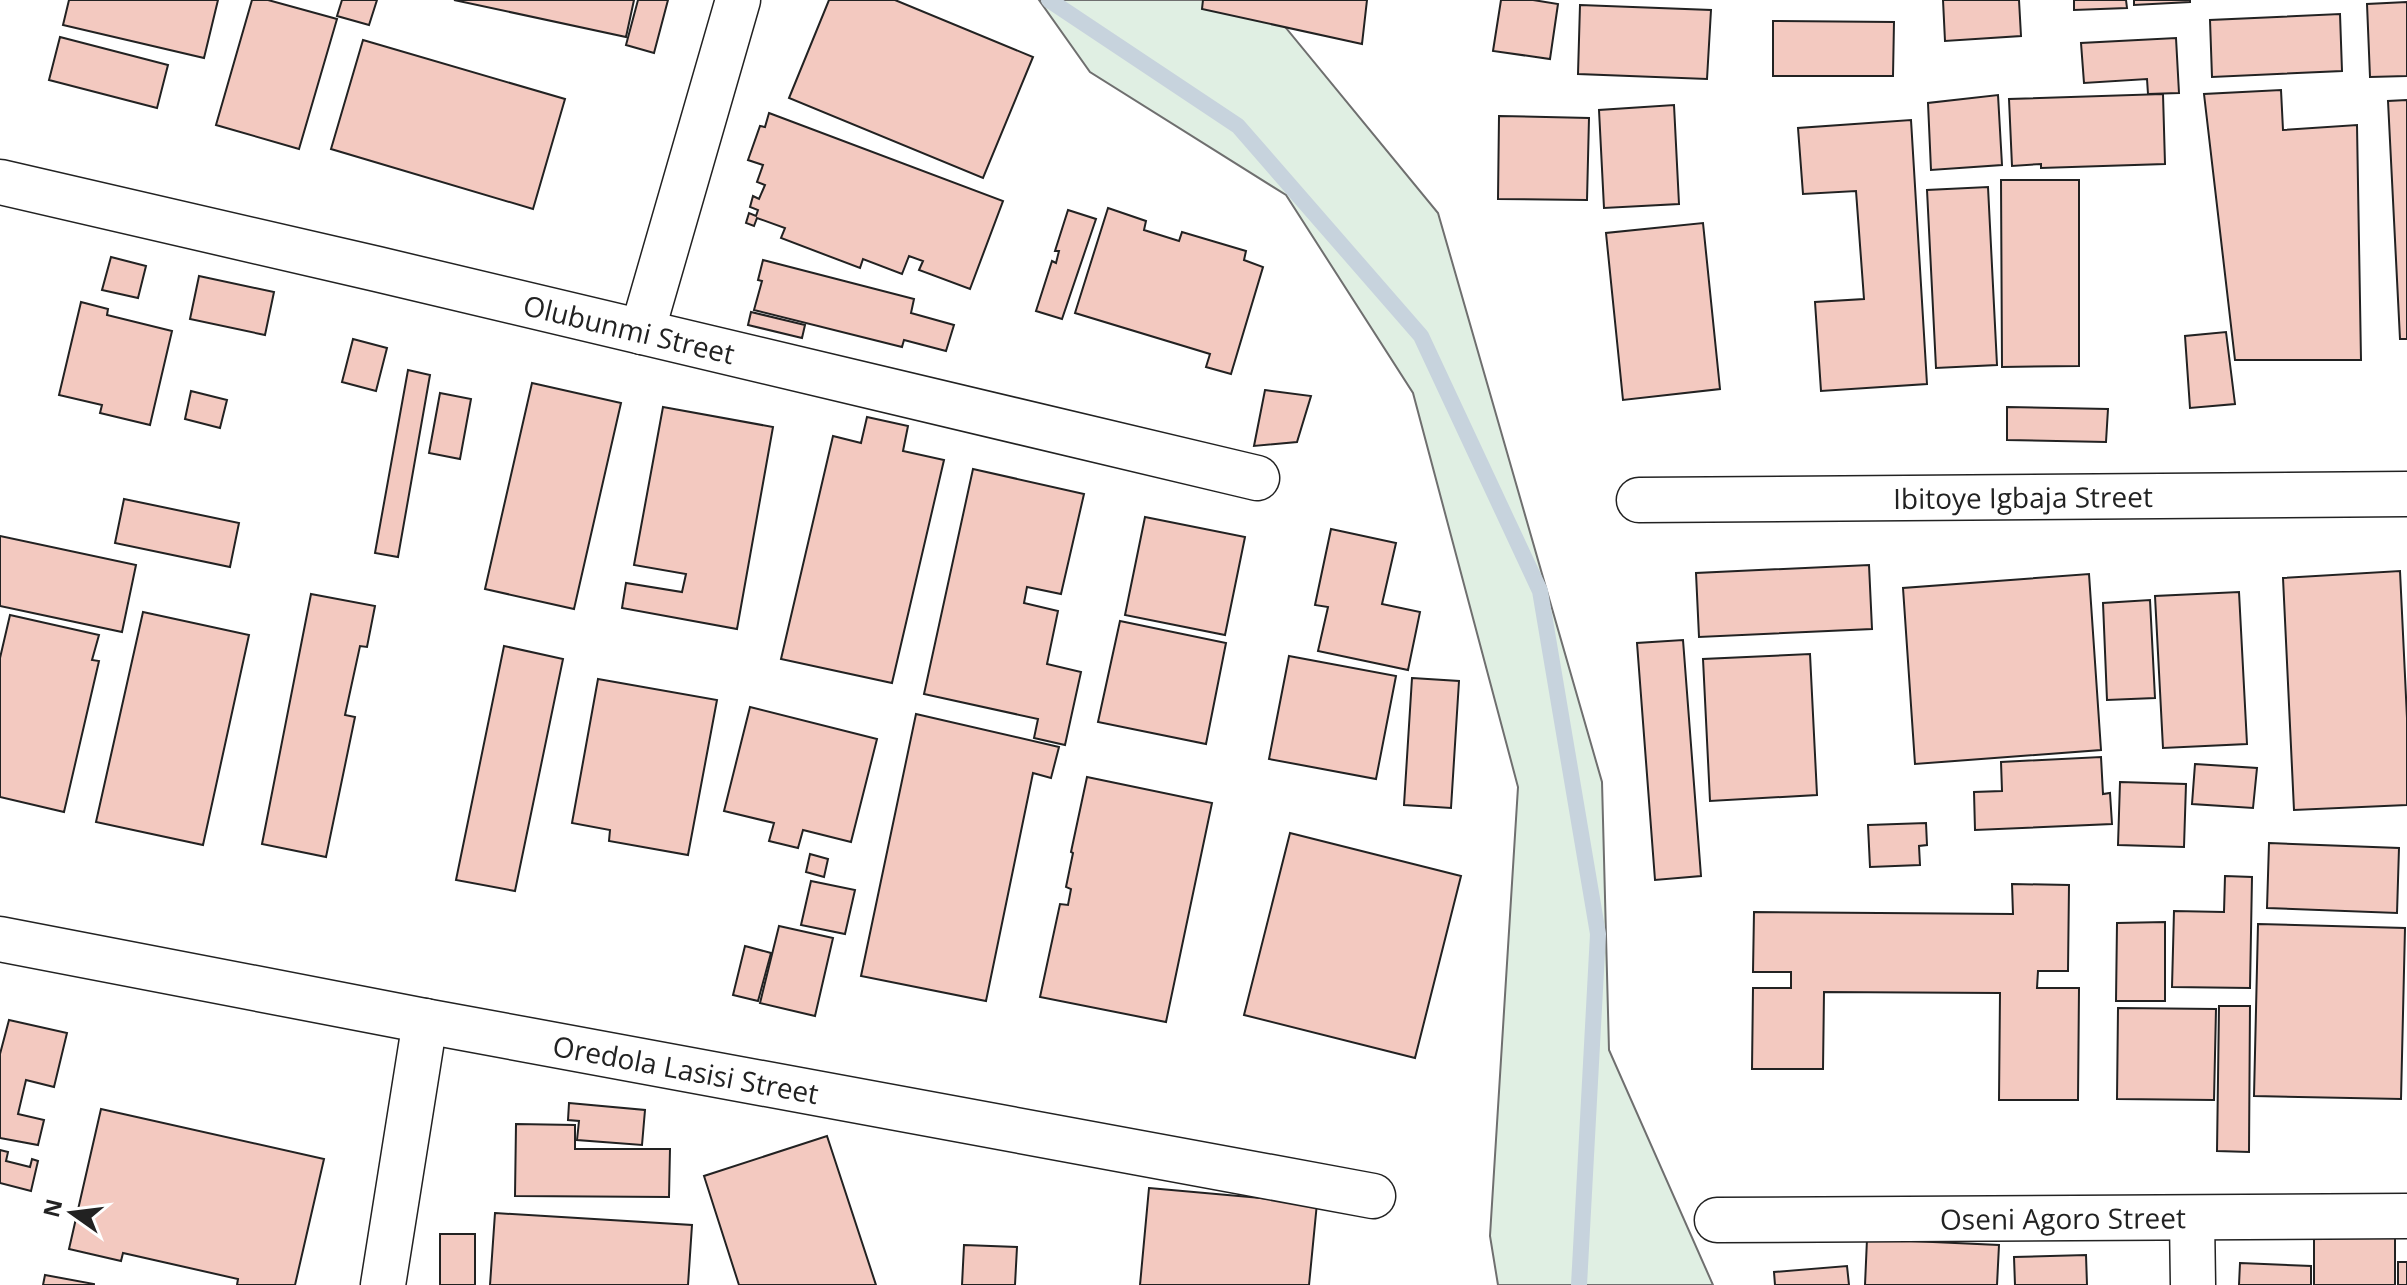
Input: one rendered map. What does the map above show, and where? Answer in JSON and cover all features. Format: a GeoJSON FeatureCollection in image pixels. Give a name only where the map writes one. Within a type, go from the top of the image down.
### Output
{"type":"FeatureCollection","features":[{"type":"Feature","properties":{"kind":"street"},"geometry":{"type":"LineString","coordinates":[[642,332],[738,0]]}},
{"type":"Feature","properties":{"kind":"street","name":"Olubunmi Street"},"geometry":{"type":"LineString","coordinates":[[0,182],[1257,478]]}},
{"type":"Feature","properties":{"kind":"street","name":"Ibitoye Igbaja Street"},"geometry":{"type":"LineString","coordinates":[[1639,500],[2407,494]]}},
{"type":"Feature","properties":{"kind":"street","name":"Oredola Lasisi Street"},"geometry":{"type":"LineString","coordinates":[[0,939],[425,1021],[1373,1196]]}},
{"type":"Feature","properties":{"kind":"street"},"geometry":{"type":"LineString","coordinates":[[383,1285],[425,1021]]}},
{"type":"Feature","properties":{"kind":"street","name":"Oseni Agoro Street"},"geometry":{"type":"LineString","coordinates":[[1717,1220],[2407,1216]]}},
{"type":"Feature","properties":{"kind":"street"},"geometry":{"type":"LineString","coordinates":[[2192,1218],[2193,1285]]}},
{"type":"Feature","properties":{"kind":"green space"},"geometry":{"type":"Polygon","coordinates":[[[1039,0],[1263,0],[1438,213],[1602,782],[1609,1050],[1713,1285],[1498,1285],[1490,1236],[1518,787],[1413,393],[1286,195],[1090,72],[1039,0]]]}},
{"type":"Feature","properties":{"kind":"building"},"geometry":{"type":"Polygon","coordinates":[[[69,0],[218,0],[204,58],[63,25],[69,0]]]}},
{"type":"Feature","properties":{"kind":"building"},"geometry":{"type":"Polygon","coordinates":[[[252,0],[268,0],[337,19],[299,149],[216,125],[252,0]]]}},
{"type":"Feature","properties":{"kind":"building"},"geometry":{"type":"Polygon","coordinates":[[[342,0],[377,0],[369,25],[337,16],[342,0]]]}},
{"type":"Feature","properties":{"kind":"building"},"geometry":{"type":"Polygon","coordinates":[[[454,0],[634,0],[626,37],[454,0]]]}},
{"type":"Feature","properties":{"kind":"building"},"geometry":{"type":"Polygon","coordinates":[[[638,0],[668,0],[654,53],[626,45],[638,0]]]}},
{"type":"Feature","properties":{"kind":"building"},"geometry":{"type":"Polygon","coordinates":[[[829,0],[895,0],[1033,57],[983,178],[789,98],[829,0]]]}},
{"type":"Feature","properties":{"kind":"building"},"geometry":{"type":"Polygon","coordinates":[[[1203,0],[1367,0],[1362,44],[1202,9],[1203,0]]]}},
{"type":"Feature","properties":{"kind":"building"},"geometry":{"type":"Polygon","coordinates":[[[1501,0],[1558,4],[1550,59],[1493,51],[1501,0]]]}},
{"type":"Feature","properties":{"kind":"building"},"geometry":{"type":"Polygon","coordinates":[[[1943,0],[2019,0],[2021,36],[1945,41],[1943,0]]]}},
{"type":"Feature","properties":{"kind":"building"},"geometry":{"type":"Polygon","coordinates":[[[2074,0],[2126,0],[2127,8],[2074,10],[2074,0]]]}},
{"type":"Feature","properties":{"kind":"building"},"geometry":{"type":"Polygon","coordinates":[[[2134,0],[2190,0],[2190,2],[2134,5],[2134,0]]]}},
{"type":"Feature","properties":{"kind":"building"},"geometry":{"type":"Polygon","coordinates":[[[2407,2],[2407,76],[2370,77],[2367,4],[2407,2]]]}},
{"type":"Feature","properties":{"kind":"building"},"geometry":{"type":"Polygon","coordinates":[[[1580,5],[1711,10],[1707,79],[1578,74],[1580,5]]]}},
{"type":"Feature","properties":{"kind":"building"},"geometry":{"type":"Polygon","coordinates":[[[2340,14],[2342,71],[2212,77],[2210,20],[2340,14]]]}},
{"type":"Feature","properties":{"kind":"building"},"geometry":{"type":"Polygon","coordinates":[[[1773,21],[1894,22],[1893,76],[1773,76],[1773,21]]]}},
{"type":"Feature","properties":{"kind":"building"},"geometry":{"type":"Polygon","coordinates":[[[60,37],[168,65],[157,108],[49,80],[60,37]]]}},
{"type":"Feature","properties":{"kind":"building"},"geometry":{"type":"Polygon","coordinates":[[[2176,38],[2179,93],[2148,94],[2147,79],[2084,83],[2081,43],[2176,38]]]}},
{"type":"Feature","properties":{"kind":"building"},"geometry":{"type":"Polygon","coordinates":[[[363,40],[565,99],[533,209],[331,149],[363,40]]]}},
{"type":"Feature","properties":{"kind":"building"},"geometry":{"type":"Polygon","coordinates":[[[2281,90],[2283,130],[2357,125],[2361,360],[2235,360],[2204,94],[2281,90]]]}},
{"type":"Feature","properties":{"kind":"building"},"geometry":{"type":"Polygon","coordinates":[[[2163,94],[2165,164],[2012,166],[2009,99],[2163,94]]]}},
{"type":"Feature","properties":{"kind":"building"},"geometry":{"type":"Polygon","coordinates":[[[1998,95],[2002,165],[1931,170],[1928,103],[1998,95]]]}},
{"type":"Feature","properties":{"kind":"building"},"geometry":{"type":"Polygon","coordinates":[[[2407,100],[2407,339],[2400,339],[2388,101],[2407,100]]]}},
{"type":"Feature","properties":{"kind":"building"},"geometry":{"type":"Polygon","coordinates":[[[1674,105],[1679,204],[1604,208],[1599,110],[1674,105]]]}},
{"type":"Feature","properties":{"kind":"building"},"geometry":{"type":"Polygon","coordinates":[[[769,113],[1003,201],[970,289],[919,270],[923,261],[909,256],[902,274],[863,259],[860,268],[781,238],[785,228],[757,218],[754,226],[746,223],[749,213],[756,216],[758,210],[750,207],[753,196],[759,199],[765,185],[757,182],[763,165],[748,160],[760,126],[765,127],[769,113]]]}},
{"type":"Feature","properties":{"kind":"building"},"geometry":{"type":"Polygon","coordinates":[[[1499,116],[1589,118],[1587,200],[1498,199],[1499,116]]]}},
{"type":"Feature","properties":{"kind":"building"},"geometry":{"type":"Polygon","coordinates":[[[1911,120],[1927,384],[1821,391],[1815,302],[1864,299],[1856,191],[1803,194],[1798,128],[1911,120]]]}},
{"type":"Feature","properties":{"kind":"building"},"geometry":{"type":"Polygon","coordinates":[[[2001,180],[2079,180],[2079,366],[2002,367],[2001,180]]]}},
{"type":"Feature","properties":{"kind":"building"},"geometry":{"type":"Polygon","coordinates":[[[1988,187],[1997,365],[1936,368],[1927,190],[1988,187]]]}},
{"type":"Feature","properties":{"kind":"building"},"geometry":{"type":"Polygon","coordinates":[[[1108,208],[1146,221],[1144,230],[1179,241],[1182,232],[1246,251],[1244,260],[1263,267],[1231,374],[1206,367],[1210,354],[1075,313],[1108,208]]]}},
{"type":"Feature","properties":{"kind":"building"},"geometry":{"type":"Polygon","coordinates":[[[1068,210],[1096,219],[1062,319],[1036,311],[1052,261],[1056,263],[1059,251],[1055,251],[1068,210]]]}},
{"type":"Feature","properties":{"kind":"building"},"geometry":{"type":"Polygon","coordinates":[[[1703,223],[1720,389],[1623,400],[1606,233],[1703,223]]]}},
{"type":"Feature","properties":{"kind":"building"},"geometry":{"type":"Polygon","coordinates":[[[111,257],[146,266],[138,298],[102,290],[111,257]]]}},
{"type":"Feature","properties":{"kind":"building"},"geometry":{"type":"Polygon","coordinates":[[[763,260],[914,299],[911,313],[954,325],[946,351],[904,340],[902,347],[754,310],[762,281],[758,280],[763,260]]]}},
{"type":"Feature","properties":{"kind":"building"},"geometry":{"type":"Polygon","coordinates":[[[199,276],[274,292],[265,335],[190,319],[199,276]]]}},
{"type":"Feature","properties":{"kind":"building"},"geometry":{"type":"Polygon","coordinates":[[[81,302],[108,309],[107,315],[172,331],[150,425],[100,413],[102,405],[59,395],[81,302]]]}},
{"type":"Feature","properties":{"kind":"building"},"geometry":{"type":"Polygon","coordinates":[[[751,312],[805,325],[802,338],[748,325],[751,312]]]}},
{"type":"Feature","properties":{"kind":"building"},"geometry":{"type":"Polygon","coordinates":[[[2226,332],[2235,404],[2190,408],[2185,336],[2226,332]]]}},
{"type":"Feature","properties":{"kind":"building"},"geometry":{"type":"Polygon","coordinates":[[[353,339],[387,348],[376,391],[342,382],[353,339]]]}},
{"type":"Feature","properties":{"kind":"building"},"geometry":{"type":"Polygon","coordinates":[[[408,370],[430,375],[398,557],[375,553],[408,370]]]}},
{"type":"Feature","properties":{"kind":"building"},"geometry":{"type":"Polygon","coordinates":[[[532,383],[621,403],[574,609],[485,589],[532,383]]]}},
{"type":"Feature","properties":{"kind":"building"},"geometry":{"type":"Polygon","coordinates":[[[1265,390],[1311,396],[1297,442],[1254,446],[1265,390]]]}},
{"type":"Feature","properties":{"kind":"building"},"geometry":{"type":"Polygon","coordinates":[[[191,391],[227,400],[220,428],[185,419],[191,391]]]}},
{"type":"Feature","properties":{"kind":"building"},"geometry":{"type":"Polygon","coordinates":[[[440,393],[471,399],[460,459],[429,453],[440,393]]]}},
{"type":"Feature","properties":{"kind":"building"},"geometry":{"type":"Polygon","coordinates":[[[663,407],[773,427],[737,629],[622,608],[626,583],[682,592],[686,574],[634,565],[663,407]]]}},
{"type":"Feature","properties":{"kind":"building"},"geometry":{"type":"Polygon","coordinates":[[[2007,407],[2108,409],[2106,442],[2007,440],[2007,407]]]}},
{"type":"Feature","properties":{"kind":"building"},"geometry":{"type":"Polygon","coordinates":[[[867,417],[908,426],[903,451],[944,460],[892,683],[781,659],[833,436],[861,443],[867,417]]]}},
{"type":"Feature","properties":{"kind":"building"},"geometry":{"type":"Polygon","coordinates":[[[973,469],[1084,494],[1061,594],[1027,587],[1024,603],[1058,611],[1047,664],[1081,672],[1065,745],[1034,738],[1038,719],[924,694],[973,469]]]}},
{"type":"Feature","properties":{"kind":"building"},"geometry":{"type":"Polygon","coordinates":[[[124,499],[239,523],[230,567],[115,543],[124,499]]]}},
{"type":"Feature","properties":{"kind":"building"},"geometry":{"type":"Polygon","coordinates":[[[1145,517],[1245,537],[1225,635],[1125,615],[1145,517]]]}},
{"type":"Feature","properties":{"kind":"building"},"geometry":{"type":"Polygon","coordinates":[[[1331,529],[1396,543],[1382,604],[1420,612],[1408,670],[1318,651],[1328,607],[1315,605],[1331,529]]]}},
{"type":"Feature","properties":{"kind":"building"},"geometry":{"type":"Polygon","coordinates":[[[0,536],[136,565],[122,632],[0,606],[0,536]]]}},
{"type":"Feature","properties":{"kind":"building"},"geometry":{"type":"Polygon","coordinates":[[[1869,565],[1872,629],[1699,637],[1696,573],[1869,565]]]}},
{"type":"Feature","properties":{"kind":"building"},"geometry":{"type":"Polygon","coordinates":[[[2400,571],[2407,718],[2407,805],[2294,810],[2283,578],[2400,571]]]}},
{"type":"Feature","properties":{"kind":"building"},"geometry":{"type":"Polygon","coordinates":[[[2089,574],[2101,750],[1915,764],[1903,588],[2089,574]]]}},
{"type":"Feature","properties":{"kind":"building"},"geometry":{"type":"Polygon","coordinates":[[[2239,592],[2247,744],[2163,748],[2155,596],[2239,592]]]}},
{"type":"Feature","properties":{"kind":"building"},"geometry":{"type":"Polygon","coordinates":[[[311,594],[375,606],[367,647],[360,646],[345,715],[355,717],[326,857],[262,844],[311,594]]]}},
{"type":"Feature","properties":{"kind":"building"},"geometry":{"type":"Polygon","coordinates":[[[2150,600],[2155,698],[2107,700],[2103,603],[2150,600]]]}},
{"type":"Feature","properties":{"kind":"building"},"geometry":{"type":"Polygon","coordinates":[[[143,612],[249,635],[203,845],[96,822],[143,612]]]}},
{"type":"Feature","properties":{"kind":"building"},"geometry":{"type":"Polygon","coordinates":[[[10,615],[99,635],[92,660],[99,661],[64,812],[0,797],[0,658],[10,615]]]}},
{"type":"Feature","properties":{"kind":"building"},"geometry":{"type":"Polygon","coordinates":[[[1120,621],[1226,643],[1206,744],[1098,722],[1120,621]]]}},
{"type":"Feature","properties":{"kind":"building"},"geometry":{"type":"Polygon","coordinates":[[[1683,640],[1701,876],[1655,880],[1637,643],[1683,640]]]}},
{"type":"Feature","properties":{"kind":"building"},"geometry":{"type":"Polygon","coordinates":[[[504,646],[563,659],[515,891],[456,880],[504,646]]]}},
{"type":"Feature","properties":{"kind":"building"},"geometry":{"type":"Polygon","coordinates":[[[1810,654],[1817,795],[1710,801],[1703,659],[1810,654]]]}},
{"type":"Feature","properties":{"kind":"building"},"geometry":{"type":"Polygon","coordinates":[[[1289,656],[1396,676],[1376,779],[1269,759],[1289,656]]]}},
{"type":"Feature","properties":{"kind":"building"},"geometry":{"type":"Polygon","coordinates":[[[1412,678],[1459,681],[1451,808],[1404,805],[1412,678]]]}},
{"type":"Feature","properties":{"kind":"building"},"geometry":{"type":"Polygon","coordinates":[[[598,679],[717,700],[688,855],[609,841],[610,830],[572,823],[598,679]]]}},
{"type":"Feature","properties":{"kind":"building"},"geometry":{"type":"Polygon","coordinates":[[[750,707],[877,739],[851,842],[803,830],[798,848],[769,841],[774,823],[724,811],[750,707]]]}},
{"type":"Feature","properties":{"kind":"building"},"geometry":{"type":"Polygon","coordinates":[[[916,714],[1059,747],[1051,778],[1033,773],[986,1001],[861,976],[916,714]]]}},
{"type":"Feature","properties":{"kind":"building"},"geometry":{"type":"Polygon","coordinates":[[[2101,757],[2103,794],[2110,793],[2112,824],[1975,830],[1974,792],[2002,791],[2001,762],[2101,757]]]}},
{"type":"Feature","properties":{"kind":"building"},"geometry":{"type":"Polygon","coordinates":[[[2195,764],[2257,768],[2253,808],[2192,804],[2195,764]]]}},
{"type":"Feature","properties":{"kind":"building"},"geometry":{"type":"Polygon","coordinates":[[[1087,777],[1212,803],[1166,1022],[1040,997],[1060,904],[1068,905],[1071,889],[1066,887],[1071,852],[1087,777]]]}},
{"type":"Feature","properties":{"kind":"building"},"geometry":{"type":"Polygon","coordinates":[[[2120,782],[2186,784],[2184,847],[2118,845],[2120,782]]]}},
{"type":"Feature","properties":{"kind":"building"},"geometry":{"type":"Polygon","coordinates":[[[1926,823],[1927,845],[1919,846],[1920,865],[1870,867],[1868,825],[1926,823]]]}},
{"type":"Feature","properties":{"kind":"building"},"geometry":{"type":"Polygon","coordinates":[[[1290,833],[1461,876],[1415,1058],[1244,1015],[1290,833]]]}},
{"type":"Feature","properties":{"kind":"building"},"geometry":{"type":"Polygon","coordinates":[[[2269,843],[2399,848],[2397,913],[2267,908],[2269,843]]]}},
{"type":"Feature","properties":{"kind":"building"},"geometry":{"type":"Polygon","coordinates":[[[810,854],[828,859],[824,877],[806,872],[810,854]]]}},
{"type":"Feature","properties":{"kind":"building"},"geometry":{"type":"Polygon","coordinates":[[[2225,876],[2252,877],[2250,988],[2172,987],[2174,911],[2224,912],[2225,876]]]}},
{"type":"Feature","properties":{"kind":"building"},"geometry":{"type":"Polygon","coordinates":[[[811,881],[855,890],[845,934],[801,925],[811,881]]]}},
{"type":"Feature","properties":{"kind":"building"},"geometry":{"type":"Polygon","coordinates":[[[2012,884],[2069,885],[2068,971],[2038,971],[2037,988],[2079,988],[2078,1100],[1999,1100],[2000,993],[1824,992],[1823,1069],[1752,1069],[1753,988],[1791,988],[1791,972],[1753,972],[1754,912],[2013,914],[2012,884]]]}},
{"type":"Feature","properties":{"kind":"building"},"geometry":{"type":"Polygon","coordinates":[[[2165,922],[2165,1001],[2116,1001],[2117,923],[2165,922]]]}},
{"type":"Feature","properties":{"kind":"building"},"geometry":{"type":"Polygon","coordinates":[[[2258,924],[2405,928],[2401,1099],[2254,1096],[2258,924]]]}},
{"type":"Feature","properties":{"kind":"building"},"geometry":{"type":"Polygon","coordinates":[[[779,926],[833,938],[815,1016],[760,1003],[779,926]]]}},
{"type":"Feature","properties":{"kind":"building"},"geometry":{"type":"Polygon","coordinates":[[[745,946],[771,953],[758,1001],[733,995],[745,946]]]}},
{"type":"Feature","properties":{"kind":"building"},"geometry":{"type":"Polygon","coordinates":[[[2219,1006],[2250,1006],[2249,1152],[2217,1151],[2219,1006]]]}},
{"type":"Feature","properties":{"kind":"building"},"geometry":{"type":"Polygon","coordinates":[[[2118,1008],[2216,1009],[2214,1100],[2117,1099],[2118,1008]]]}},
{"type":"Feature","properties":{"kind":"building"},"geometry":{"type":"Polygon","coordinates":[[[9,1020],[67,1033],[54,1087],[26,1080],[18,1114],[44,1120],[38,1145],[0,1138],[0,1054],[9,1020]]]}},
{"type":"Feature","properties":{"kind":"building"},"geometry":{"type":"Polygon","coordinates":[[[569,1103],[645,1110],[642,1145],[577,1140],[579,1121],[568,1120],[569,1103]]]}},
{"type":"Feature","properties":{"kind":"building"},"geometry":{"type":"Polygon","coordinates":[[[101,1109],[324,1159],[295,1285],[237,1285],[238,1279],[123,1253],[121,1261],[69,1249],[101,1109]]]}},
{"type":"Feature","properties":{"kind":"building"},"geometry":{"type":"Polygon","coordinates":[[[516,1124],[575,1125],[575,1149],[670,1149],[669,1197],[515,1196],[516,1124]]]}},
{"type":"Feature","properties":{"kind":"building"},"geometry":{"type":"Polygon","coordinates":[[[827,1136],[876,1285],[739,1285],[704,1176],[827,1136]]]}},
{"type":"Feature","properties":{"kind":"building"},"geometry":{"type":"Polygon","coordinates":[[[0,1150],[8,1152],[6,1161],[30,1167],[32,1159],[38,1161],[31,1191],[0,1183],[0,1150]]]}},
{"type":"Feature","properties":{"kind":"building"},"geometry":{"type":"Polygon","coordinates":[[[1149,1188],[1317,1203],[1309,1285],[1140,1285],[1149,1188]]]}},
{"type":"Feature","properties":{"kind":"building"},"geometry":{"type":"Polygon","coordinates":[[[495,1213],[692,1225],[688,1285],[490,1285],[495,1213]]]}},
{"type":"Feature","properties":{"kind":"building"},"geometry":{"type":"Polygon","coordinates":[[[2395,1233],[2395,1285],[2314,1285],[2314,1234],[2395,1233]]]}},
{"type":"Feature","properties":{"kind":"building"},"geometry":{"type":"Polygon","coordinates":[[[440,1234],[475,1234],[475,1285],[440,1285],[440,1234]]]}},
{"type":"Feature","properties":{"kind":"building"},"geometry":{"type":"Polygon","coordinates":[[[1867,1239],[1999,1245],[1997,1285],[1865,1285],[1867,1239]]]}},
{"type":"Feature","properties":{"kind":"building"},"geometry":{"type":"Polygon","coordinates":[[[964,1245],[1017,1247],[1015,1285],[962,1285],[964,1245]]]}},
{"type":"Feature","properties":{"kind":"building"},"geometry":{"type":"Polygon","coordinates":[[[2086,1255],[2087,1285],[2015,1285],[2014,1257],[2086,1255]]]}},
{"type":"Feature","properties":{"kind":"building"},"geometry":{"type":"Polygon","coordinates":[[[2398,1262],[2407,1262],[2407,1285],[2398,1285],[2398,1262]]]}},
{"type":"Feature","properties":{"kind":"building"},"geometry":{"type":"Polygon","coordinates":[[[2240,1263],[2311,1266],[2311,1285],[2239,1285],[2240,1263]]]}},
{"type":"Feature","properties":{"kind":"building"},"geometry":{"type":"Polygon","coordinates":[[[1847,1266],[1849,1285],[1775,1285],[1774,1272],[1847,1266]]]}},
{"type":"Feature","properties":{"kind":"building"},"geometry":{"type":"Polygon","coordinates":[[[45,1275],[94,1284],[94,1285],[43,1285],[45,1275]]]}},
{"type":"Feature","properties":{"kind":"waterway"},"geometry":{"type":"LineString","coordinates":[[1049,0],[1238,126],[1421,336],[1540,591],[1598,934],[1579,1285]]}}]}
